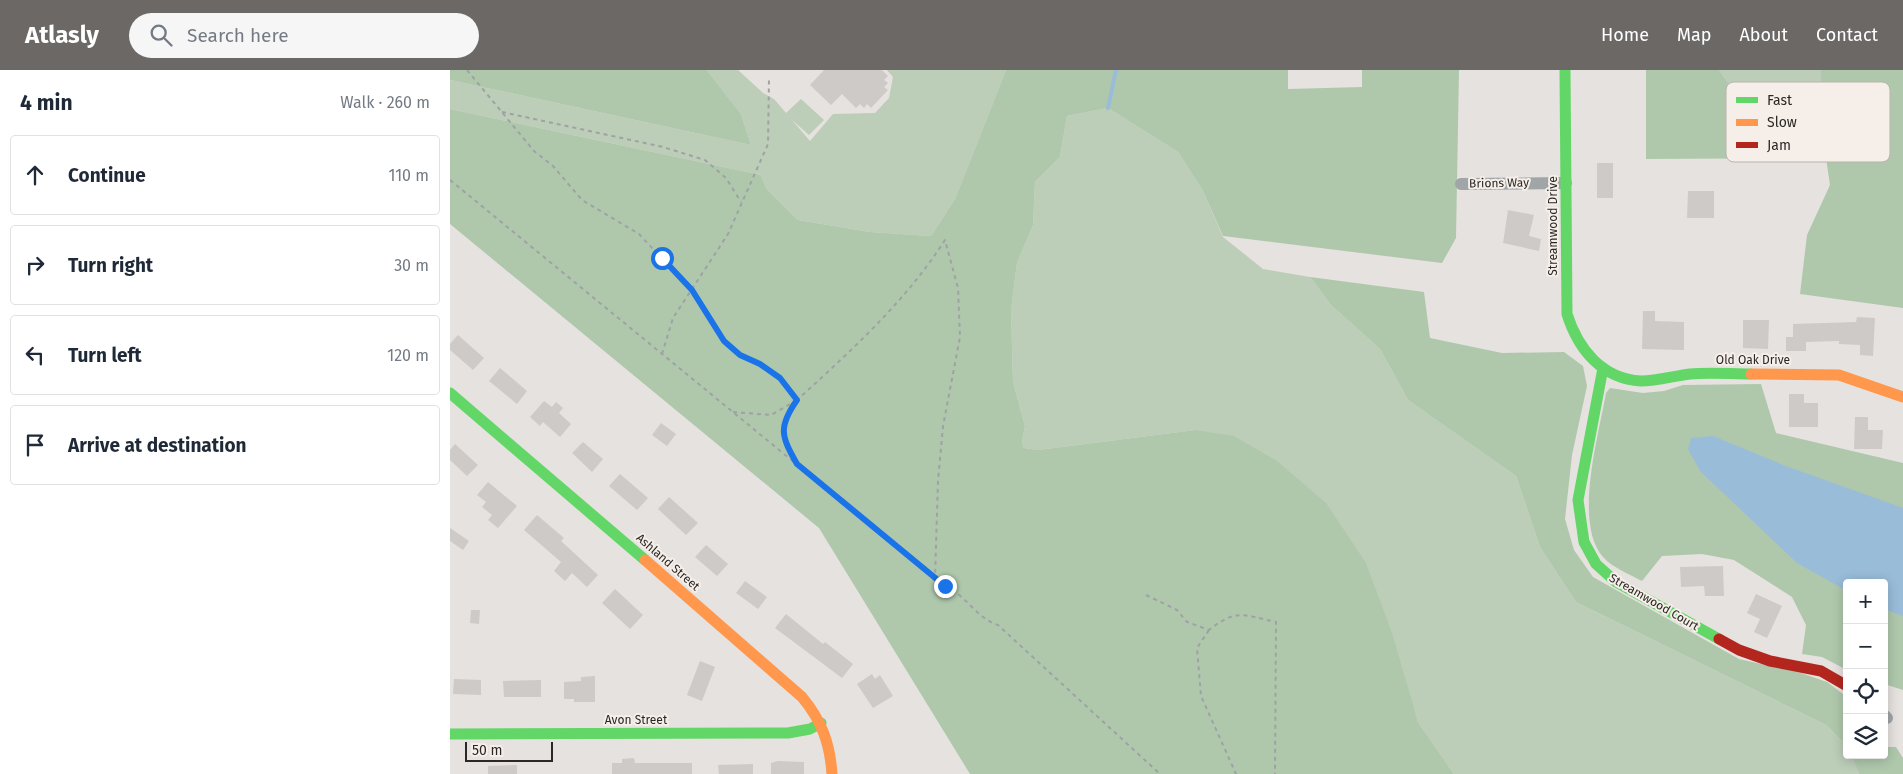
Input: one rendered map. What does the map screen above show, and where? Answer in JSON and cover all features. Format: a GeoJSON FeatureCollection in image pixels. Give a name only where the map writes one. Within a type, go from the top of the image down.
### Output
{"type":"FeatureCollection","features":[{"type":"Feature","properties":{"kind":"street","name":"Streamwood Drive"},"geometry":{"type":"LineString","coordinates":[[1564,70],[1567,314],[1578,345],[1591,360],[1602,368]]}},
{"type":"Feature","properties":{"kind":"street","name":"Brions Way"},"geometry":{"type":"LineString","coordinates":[[1461,184],[1566,183]]}},
{"type":"Feature","properties":{"kind":"street","name":"Old Oak Drive"},"geometry":{"type":"LineString","coordinates":[[1602,368],[1620,377],[1646,381],[1693,374],[1839,375],[1859,379],[1884,391],[1903,396]]}},
{"type":"Feature","properties":{"kind":"street","name":"Streamwood Court"},"geometry":{"type":"LineString","coordinates":[[1602,368],[1578,500],[1578,521],[1584,544],[1601,570],[1612,580],[1629,590],[1739,650],[1770,661],[1821,671],[1843,684]]}},
{"type":"Feature","properties":{"kind":"street","name":"Ashland Street"},"geometry":{"type":"LineString","coordinates":[[450,393],[793,687],[808,703],[822,723],[830,746],[832,774]]}},
{"type":"Feature","properties":{"kind":"street","name":"Avon Street"},"geometry":{"type":"LineString","coordinates":[[450,734],[788,733],[810,729],[822,723]]}},
{"type":"Feature","properties":{"kind":"path"},"geometry":{"type":"LineString","coordinates":[[467,70],[534,150],[552,166],[582,200],[639,234],[692,290],[724,341],[740,355],[760,364],[780,378],[797,400]]}},
{"type":"Feature","properties":{"kind":"path"},"geometry":{"type":"LineString","coordinates":[[662,354],[674,318],[728,234],[768,144],[769,76]]}},
{"type":"Feature","properties":{"kind":"path"},"geometry":{"type":"LineString","coordinates":[[502,112],[663,147],[705,160],[726,178],[742,203]]}},
{"type":"Feature","properties":{"kind":"path"},"geometry":{"type":"LineString","coordinates":[[450,180],[935,578],[945,586],[956,591],[987,622],[998,624],[1160,774]]}},
{"type":"Feature","properties":{"kind":"path"},"geometry":{"type":"LineString","coordinates":[[733,412],[771,415],[797,400],[855,347],[932,262],[946,240],[958,288],[960,337],[942,426],[935,578]]}},
{"type":"Feature","properties":{"kind":"path"},"geometry":{"type":"LineString","coordinates":[[797,400],[785,418],[784,442],[797,464]]}},
{"type":"Feature","properties":{"kind":"path"},"geometry":{"type":"LineString","coordinates":[[1146,595],[1177,610],[1187,622],[1208,630]]}},
{"type":"Feature","properties":{"kind":"path"},"geometry":{"type":"LineString","coordinates":[[1236,774],[1201,696],[1198,648],[1208,630],[1230,615],[1243,615],[1276,622],[1275,774]]}},
{"type":"Feature","properties":{"kind":"green space"},"geometry":{"type":"Polygon","coordinates":[[[450,70],[707,70],[741,114],[751,145],[450,80],[450,70]]]}},
{"type":"Feature","properties":{"kind":"green space"},"geometry":{"type":"Polygon","coordinates":[[[707,70],[738,70],[763,93],[774,99],[786,113],[801,99],[824,120],[809,135],[792,120],[810,141],[833,114],[875,113],[889,98],[893,77],[887,70],[1006,70],[955,199],[931,236],[870,232],[798,220],[766,188],[761,175],[450,109],[450,80],[751,145],[741,114],[707,70]]]}},
{"type":"Feature","properties":{"kind":"green space"},"geometry":{"type":"Polygon","coordinates":[[[1006,70],[1288,70],[1288,89],[1362,87],[1362,70],[1459,70],[1456,238],[1442,263],[1223,236],[1203,191],[1178,152],[1108,108],[1067,116],[1060,157],[1035,182],[1033,225],[1017,263],[1011,309],[1013,382],[1025,426],[1022,442],[1024,448],[1038,450],[1195,430],[1234,436],[1277,461],[1326,503],[1366,563],[1392,633],[1418,722],[1454,774],[970,774],[819,528],[450,224],[450,109],[761,175],[766,188],[798,220],[870,232],[931,236],[955,199],[1006,70]]]}},
{"type":"Feature","properties":{"kind":"green space"},"geometry":{"type":"Polygon","coordinates":[[[1646,70],[1719,70],[1728,82],[1726,82],[1726,159],[1646,159],[1646,70]]]}},
{"type":"Feature","properties":{"kind":"green space"},"geometry":{"type":"Polygon","coordinates":[[[1719,70],[1821,70],[1821,82],[1728,82],[1719,70]]]}},
{"type":"Feature","properties":{"kind":"green space"},"geometry":{"type":"Polygon","coordinates":[[[1821,70],[1903,70],[1903,308],[1800,294],[1807,235],[1830,185],[1827,162],[1890,162],[1890,82],[1821,82],[1821,70]]]}},
{"type":"Feature","properties":{"kind":"green space"},"geometry":{"type":"Polygon","coordinates":[[[1108,108],[1178,152],[1203,191],[1223,237],[1263,269],[1310,277],[1331,305],[1380,349],[1408,400],[1516,476],[1540,547],[1576,602],[1826,725],[1843,742],[1843,759],[1853,759],[1859,774],[1454,774],[1418,722],[1406,685],[1195,430],[1038,450],[1024,448],[1022,442],[1025,426],[1013,382],[1011,309],[1017,263],[1033,225],[1035,182],[1060,157],[1067,116],[1108,108]]]}},
{"type":"Feature","properties":{"kind":"green space"},"geometry":{"type":"Polygon","coordinates":[[[1310,277],[1424,292],[1430,338],[1502,353],[1564,352],[1583,366],[1587,386],[1572,455],[1565,519],[1574,550],[1593,577],[1739,659],[1801,673],[1827,682],[1843,694],[1843,742],[1826,725],[1576,602],[1540,547],[1516,476],[1408,400],[1380,349],[1331,305],[1310,277]]]}},
{"type":"Feature","properties":{"kind":"green space"},"geometry":{"type":"Polygon","coordinates":[[[1761,384],[1776,433],[1903,463],[1903,690],[1888,685],[1888,579],[1843,579],[1843,668],[1822,657],[1802,654],[1806,625],[1792,597],[1734,560],[1702,554],[1662,556],[1642,581],[1611,564],[1603,557],[1594,542],[1590,523],[1589,501],[1594,454],[1606,393],[1610,388],[1643,393],[1664,391],[1683,385],[1761,384]]]}},
{"type":"Feature","properties":{"kind":"green space"},"geometry":{"type":"Polygon","coordinates":[[[1888,747],[1896,747],[1903,758],[1903,774],[1859,774],[1853,759],[1888,759],[1888,747]]]}},
{"type":"Feature","properties":{"kind":"water"},"geometry":{"type":"Polygon","coordinates":[[[1713,436],[1786,466],[1903,508],[1903,616],[1888,610],[1888,579],[1843,579],[1843,589],[1797,563],[1700,471],[1688,449],[1691,438],[1713,436]]]}},
{"type":"Feature","properties":{"kind":"building"},"geometry":{"type":"Polygon","coordinates":[[[824,70],[882,70],[888,76],[884,80],[888,83],[884,87],[888,90],[871,108],[867,104],[864,108],[860,104],[856,108],[842,94],[831,105],[810,85],[824,70]]]}},
{"type":"Feature","properties":{"kind":"building"},"geometry":{"type":"Polygon","coordinates":[[[1597,163],[1613,163],[1613,198],[1597,198],[1597,163]]]}},
{"type":"Feature","properties":{"kind":"building"},"geometry":{"type":"Polygon","coordinates":[[[1688,191],[1714,191],[1714,218],[1687,218],[1688,191]]]}},
{"type":"Feature","properties":{"kind":"building"},"geometry":{"type":"Polygon","coordinates":[[[1508,210],[1534,215],[1529,236],[1541,239],[1539,251],[1503,243],[1508,210]]]}},
{"type":"Feature","properties":{"kind":"building"},"geometry":{"type":"Polygon","coordinates":[[[1643,311],[1655,311],[1655,321],[1684,322],[1684,350],[1642,349],[1643,311]]]}},
{"type":"Feature","properties":{"kind":"building"},"geometry":{"type":"Polygon","coordinates":[[[1857,317],[1875,318],[1873,356],[1860,355],[1860,345],[1839,344],[1839,341],[1806,342],[1806,351],[1786,351],[1786,337],[1793,337],[1793,324],[1856,322],[1857,317]]]}},
{"type":"Feature","properties":{"kind":"building"},"geometry":{"type":"Polygon","coordinates":[[[1743,320],[1769,320],[1768,349],[1743,348],[1743,320]]]}},
{"type":"Feature","properties":{"kind":"building"},"geometry":{"type":"Polygon","coordinates":[[[458,335],[484,358],[473,370],[450,350],[450,344],[458,335]]]}},
{"type":"Feature","properties":{"kind":"building"},"geometry":{"type":"Polygon","coordinates":[[[500,368],[527,391],[517,404],[489,381],[500,368]]]}},
{"type":"Feature","properties":{"kind":"building"},"geometry":{"type":"Polygon","coordinates":[[[1789,394],[1804,394],[1804,403],[1818,403],[1818,427],[1789,427],[1789,394]]]}},
{"type":"Feature","properties":{"kind":"building"},"geometry":{"type":"Polygon","coordinates":[[[544,401],[552,407],[556,402],[563,408],[559,413],[571,424],[560,437],[543,422],[540,426],[530,417],[544,401]]]}},
{"type":"Feature","properties":{"kind":"building"},"geometry":{"type":"Polygon","coordinates":[[[1855,417],[1868,417],[1868,430],[1883,430],[1882,449],[1854,449],[1855,417]]]}},
{"type":"Feature","properties":{"kind":"building"},"geometry":{"type":"Polygon","coordinates":[[[661,423],[676,434],[667,446],[652,435],[661,423]]]}},
{"type":"Feature","properties":{"kind":"building"},"geometry":{"type":"Polygon","coordinates":[[[583,442],[603,459],[592,472],[572,453],[583,442]]]}},
{"type":"Feature","properties":{"kind":"building"},"geometry":{"type":"Polygon","coordinates":[[[455,444],[478,465],[467,476],[450,460],[450,450],[455,444]]]}},
{"type":"Feature","properties":{"kind":"building"},"geometry":{"type":"Polygon","coordinates":[[[620,474],[648,498],[637,510],[609,486],[620,474]]]}},
{"type":"Feature","properties":{"kind":"building"},"geometry":{"type":"Polygon","coordinates":[[[488,482],[517,506],[498,528],[488,520],[492,515],[482,507],[486,502],[477,495],[488,482]]]}},
{"type":"Feature","properties":{"kind":"building"},"geometry":{"type":"Polygon","coordinates":[[[669,497],[698,523],[686,535],[658,509],[669,497]]]}},
{"type":"Feature","properties":{"kind":"building"},"geometry":{"type":"Polygon","coordinates":[[[537,515],[564,538],[561,541],[598,575],[587,587],[572,573],[565,581],[554,571],[561,562],[524,530],[537,515]]]}},
{"type":"Feature","properties":{"kind":"building"},"geometry":{"type":"Polygon","coordinates":[[[450,528],[469,541],[463,550],[450,541],[450,528]]]}},
{"type":"Feature","properties":{"kind":"building"},"geometry":{"type":"Polygon","coordinates":[[[706,545],[728,564],[717,576],[695,557],[706,545]]]}},
{"type":"Feature","properties":{"kind":"building"},"geometry":{"type":"Polygon","coordinates":[[[1723,566],[1724,596],[1705,596],[1704,586],[1681,587],[1680,567],[1723,566]]]}},
{"type":"Feature","properties":{"kind":"building"},"geometry":{"type":"Polygon","coordinates":[[[745,581],[767,597],[758,609],[736,593],[745,581]]]}},
{"type":"Feature","properties":{"kind":"building"},"geometry":{"type":"Polygon","coordinates":[[[615,589],[643,615],[630,629],[602,603],[615,589]]]}},
{"type":"Feature","properties":{"kind":"building"},"geometry":{"type":"Polygon","coordinates":[[[1756,594],[1782,606],[1767,638],[1754,632],[1760,619],[1747,613],[1756,594]]]}},
{"type":"Feature","properties":{"kind":"building"},"geometry":{"type":"Polygon","coordinates":[[[471,610],[480,610],[479,624],[470,623],[471,610]]]}},
{"type":"Feature","properties":{"kind":"building"},"geometry":{"type":"Polygon","coordinates":[[[786,614],[823,644],[825,642],[853,664],[842,678],[775,628],[786,614]]]}},
{"type":"Feature","properties":{"kind":"building"},"geometry":{"type":"Polygon","coordinates":[[[700,661],[715,667],[702,701],[687,695],[700,661]]]}},
{"type":"Feature","properties":{"kind":"building"},"geometry":{"type":"Polygon","coordinates":[[[872,674],[875,679],[880,675],[893,696],[873,708],[857,684],[872,674]]]}},
{"type":"Feature","properties":{"kind":"building"},"geometry":{"type":"Polygon","coordinates":[[[595,676],[595,702],[574,702],[574,699],[564,699],[564,682],[581,681],[581,677],[595,676]]]}},
{"type":"Feature","properties":{"kind":"building"},"geometry":{"type":"Polygon","coordinates":[[[454,679],[481,680],[481,695],[453,694],[454,679]]]}},
{"type":"Feature","properties":{"kind":"building"},"geometry":{"type":"Polygon","coordinates":[[[541,680],[541,697],[504,697],[503,681],[541,680]]]}},
{"type":"Feature","properties":{"kind":"building"},"geometry":{"type":"Polygon","coordinates":[[[634,758],[635,763],[692,763],[692,774],[612,774],[612,763],[622,763],[622,759],[634,758]]]}},
{"type":"Feature","properties":{"kind":"building"},"geometry":{"type":"Polygon","coordinates":[[[778,761],[804,762],[804,774],[771,774],[771,763],[778,761]]]}},
{"type":"Feature","properties":{"kind":"building"},"geometry":{"type":"Polygon","coordinates":[[[753,764],[753,774],[719,774],[718,765],[753,764]]]}},
{"type":"Feature","properties":{"kind":"building"},"geometry":{"type":"Polygon","coordinates":[[[517,765],[517,774],[488,774],[488,766],[517,765]]]}},
{"type":"Feature","properties":{"kind":"waterway"},"geometry":{"type":"LineString","coordinates":[[1108,108],[1116,70]]}},
{"type":"Feature","properties":{"kind":"traffic: fast"},"geometry":{"type":"LineString","coordinates":[[1565,70],[1567,314],[1578,339],[1585,350],[1603,368],[1627,379],[1647,381],[1698,373],[1751,374]]}},
{"type":"Feature","properties":{"kind":"traffic: fast"},"geometry":{"type":"LineString","coordinates":[[1603,368],[1578,500],[1584,542],[1596,564],[1616,582],[1719,639]]}},
{"type":"Feature","properties":{"kind":"traffic: fast"},"geometry":{"type":"LineString","coordinates":[[450,393],[645,560]]}},
{"type":"Feature","properties":{"kind":"traffic: fast"},"geometry":{"type":"LineString","coordinates":[[450,734],[788,733],[810,729],[821,723]]}},
{"type":"Feature","properties":{"kind":"traffic: slow"},"geometry":{"type":"LineString","coordinates":[[1751,374],[1839,375],[1903,397]]}},
{"type":"Feature","properties":{"kind":"traffic: slow"},"geometry":{"type":"LineString","coordinates":[[645,560],[802,697],[815,715],[824,733],[832,774]]}},
{"type":"Feature","properties":{"kind":"traffic: jam"},"geometry":{"type":"LineString","coordinates":[[1719,639],[1739,650],[1770,661],[1821,671],[1843,684]]}},
{"type":"Feature","properties":{"kind":"route"},"geometry":{"type":"LineString","coordinates":[[662,258],[692,290],[724,341],[740,355],[760,364],[780,378],[797,400],[785,418],[784,442],[797,464],[945,586]]}}]}
